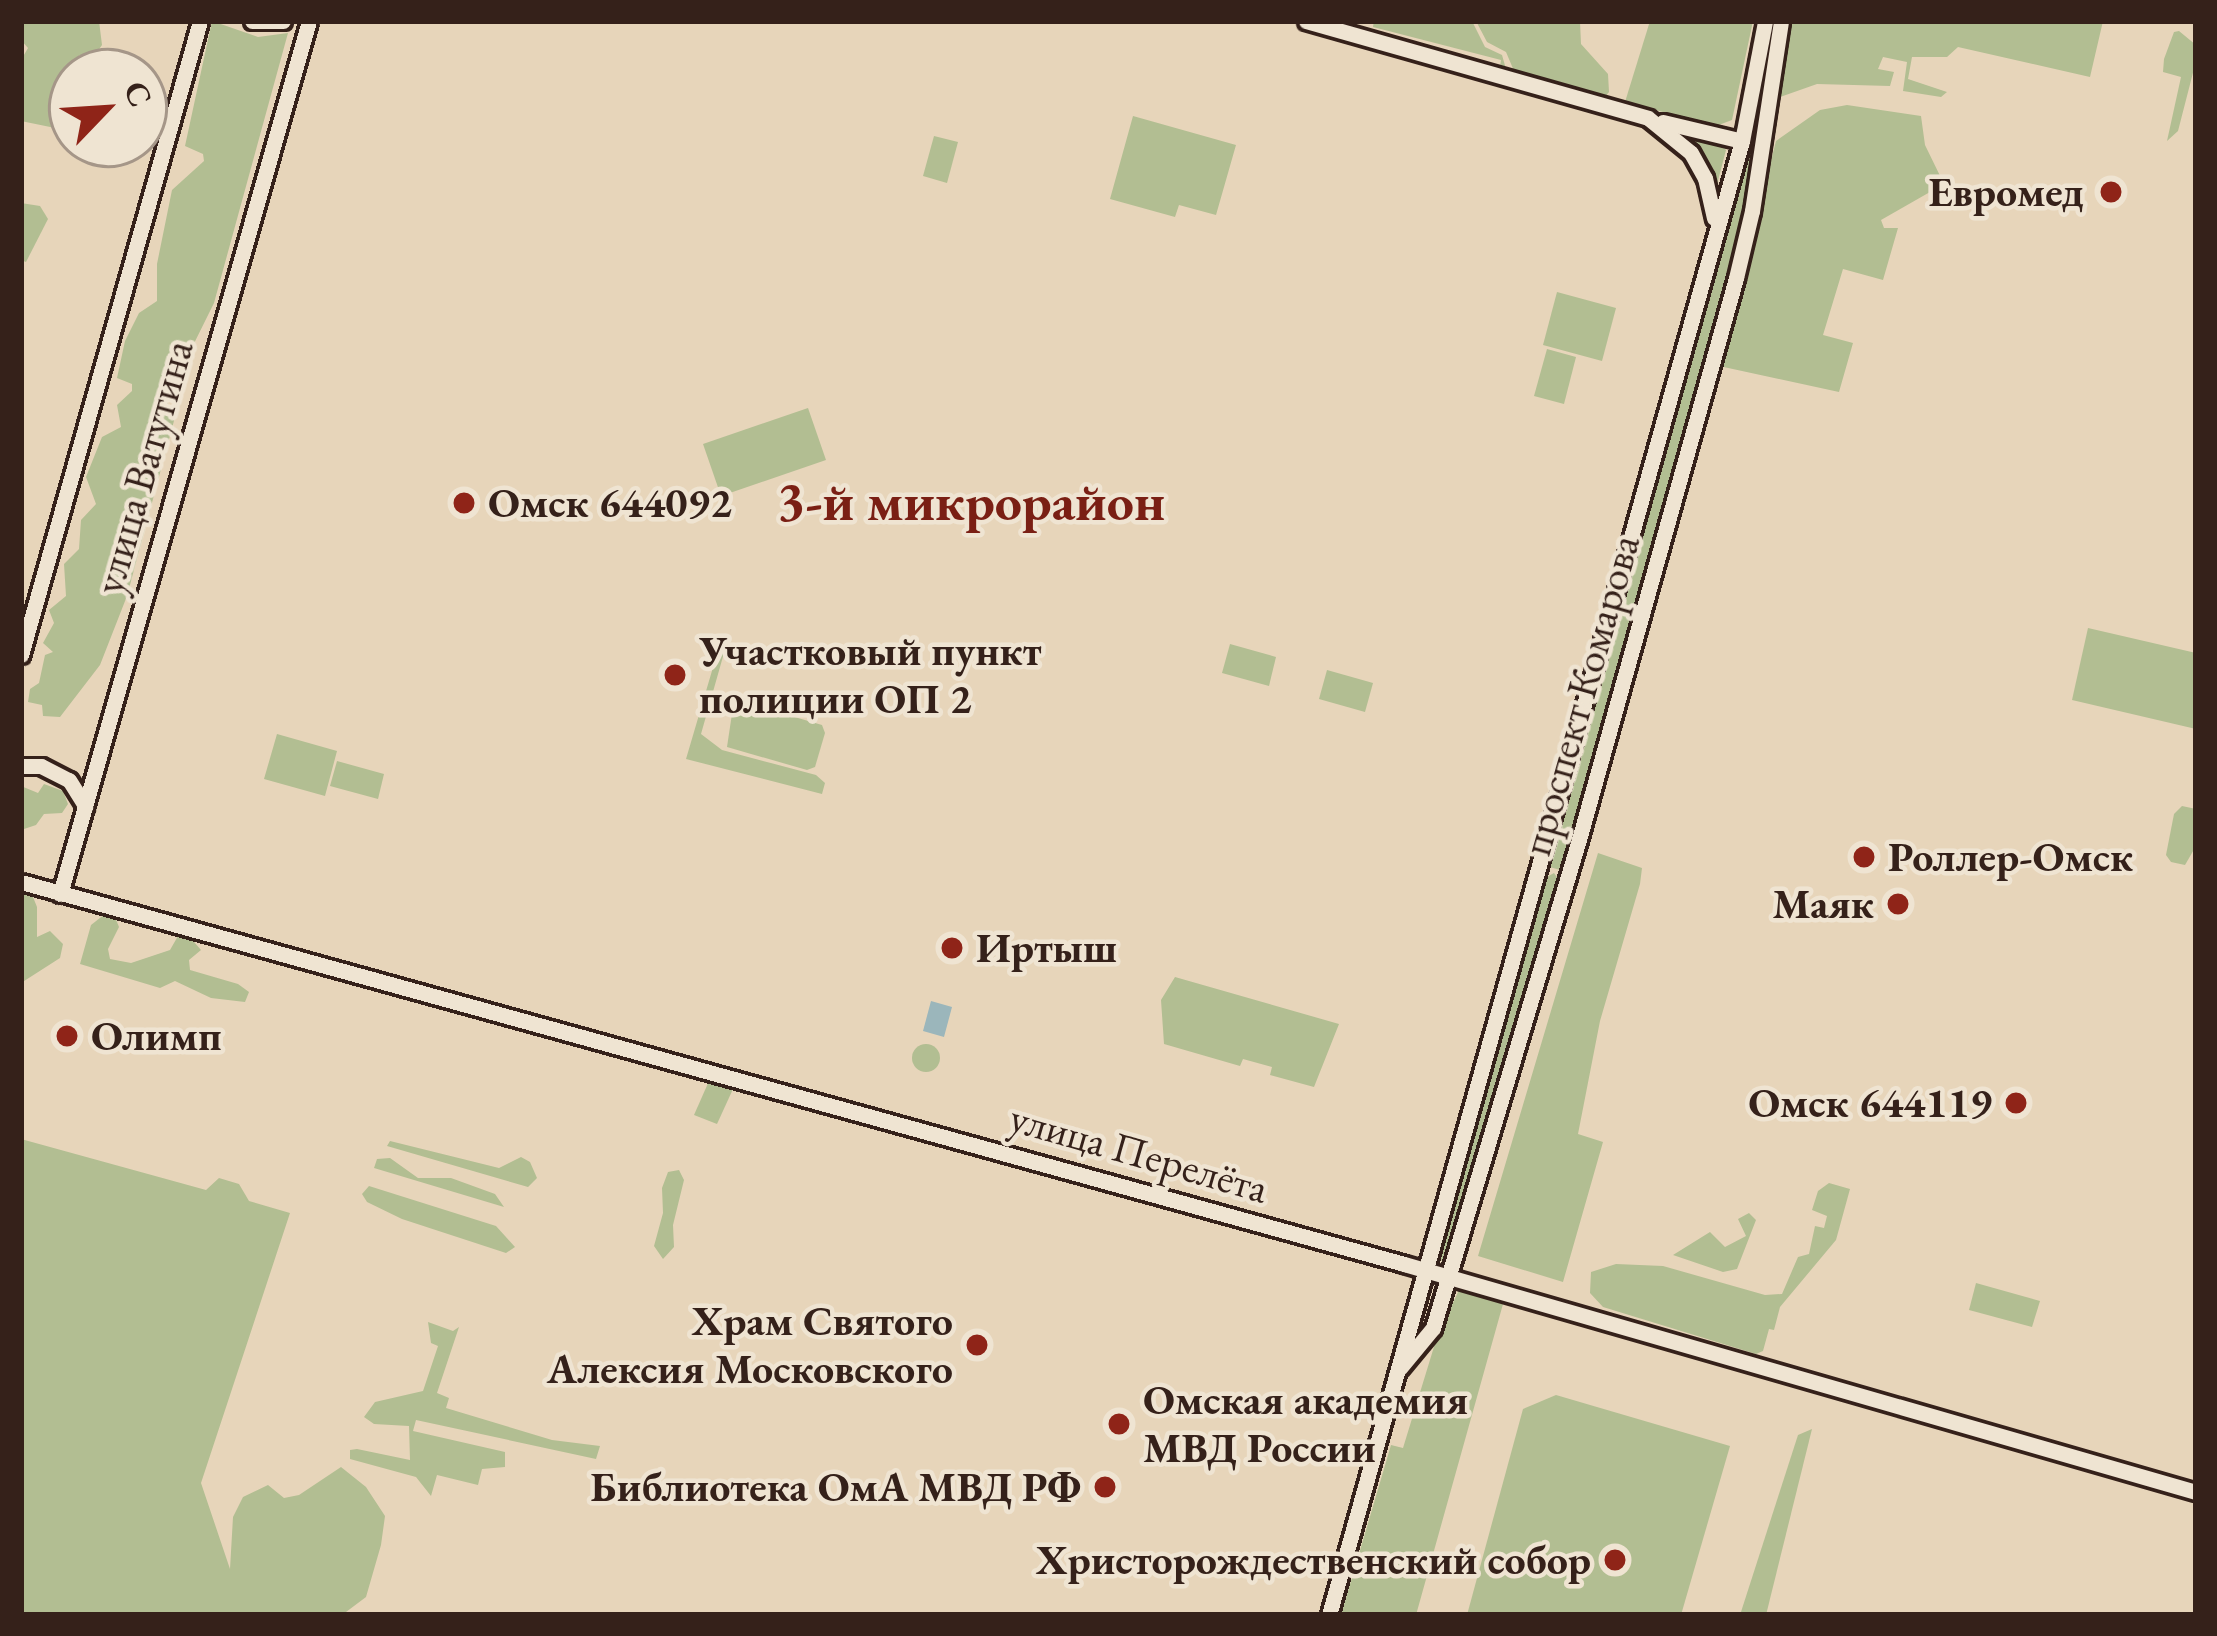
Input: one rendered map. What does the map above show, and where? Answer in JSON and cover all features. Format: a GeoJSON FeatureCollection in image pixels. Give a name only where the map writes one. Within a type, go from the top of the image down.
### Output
{"type":"FeatureCollection","features":[{"type":"Feature","properties":{"kind":"main road","name":"улица Ватутина"},"geometry":{"type":"LineString","coordinates":[[21,655],[200,21]]}},
{"type":"Feature","properties":{"kind":"main road"},"geometry":{"type":"LineString","coordinates":[[252,21],[283,21]]}},
{"type":"Feature","properties":{"kind":"main road","name":"улица Ватутина"},"geometry":{"type":"LineString","coordinates":[[60,894],[309,21]]}},
{"type":"Feature","properties":{"kind":"main road"},"geometry":{"type":"LineString","coordinates":[[1306,21],[1742,141]]}},
{"type":"Feature","properties":{"kind":"main road","name":"проспект Комарова"},"geometry":{"type":"LineString","coordinates":[[1330,1615],[1742,141],[1765,21]]}},
{"type":"Feature","properties":{"kind":"main road","name":"проспект Комарова"},"geometry":{"type":"LineString","coordinates":[[1398,1370],[1427,1338],[1450,1277],[1567,881],[1736,278],[1781,21]]}},
{"type":"Feature","properties":{"kind":"main road"},"geometry":{"type":"LineString","coordinates":[[1648,118],[1691,153],[1709,191],[1715,233]]}},
{"type":"Feature","properties":{"kind":"main road"},"geometry":{"type":"LineString","coordinates":[[1704,268],[1719,262],[1736,278]]}},
{"type":"Feature","properties":{"kind":"main road"},"geometry":{"type":"LineString","coordinates":[[1576,727],[1594,740],[1607,737]]}},
{"type":"Feature","properties":{"kind":"main road"},"geometry":{"type":"LineString","coordinates":[[21,766],[41,766],[68,780],[85,806]]}},
{"type":"Feature","properties":{"kind":"main road"},"geometry":{"type":"LineString","coordinates":[[1536,872],[1550,869],[1567,881]]}},
{"type":"Feature","properties":{"kind":"main road"},"geometry":{"type":"LineString","coordinates":[[21,882],[60,894]]}},
{"type":"Feature","properties":{"kind":"main road","name":"улица Перелёта"},"geometry":{"type":"LineString","coordinates":[[60,894],[405,984],[2196,1492]]}},
{"type":"Feature","properties":{"kind":"green space"},"geometry":{"type":"Polygon","coordinates":[[[21,21],[99,21],[100,48],[48,48],[48,127],[21,121],[21,60],[28,48],[21,40],[21,21]]]}},
{"type":"Feature","properties":{"kind":"green space"},"geometry":{"type":"Polygon","coordinates":[[[212,21],[258,37],[288,33],[214,303],[166,400],[175,417],[127,596],[100,665],[60,717],[43,716],[42,705],[28,702],[30,689],[39,683],[45,655],[53,652],[43,643],[54,623],[49,610],[66,596],[64,564],[79,549],[81,520],[96,504],[86,477],[102,437],[121,427],[117,405],[132,391],[132,384],[117,378],[125,341],[139,313],[157,301],[157,264],[172,190],[204,161],[203,154],[185,146],[212,21]]]}},
{"type":"Feature","properties":{"kind":"green space"},"geometry":{"type":"Polygon","coordinates":[[[1374,21],[1472,21],[1485,47],[1502,55],[1506,69],[1500,67],[1501,60],[1373,27],[1374,21]]]}},
{"type":"Feature","properties":{"kind":"green space"},"geometry":{"type":"Polygon","coordinates":[[[1476,21],[1580,21],[1581,44],[1608,74],[1609,92],[1605,97],[1514,71],[1506,52],[1487,42],[1476,21]]]}},
{"type":"Feature","properties":{"kind":"green space"},"geometry":{"type":"Polygon","coordinates":[[[1650,21],[1753,21],[1732,120],[1716,126],[1625,102],[1650,21]]]}},
{"type":"Feature","properties":{"kind":"green space"},"geometry":{"type":"Polygon","coordinates":[[[1770,21],[1775,21],[1746,208],[1564,871],[1546,866],[1770,21]]]}},
{"type":"Feature","properties":{"kind":"green space"},"geometry":{"type":"Polygon","coordinates":[[[1785,21],[2103,21],[2090,77],[1958,47],[1947,57],[1912,57],[1908,79],[1947,92],[1941,97],[1903,91],[1907,62],[1883,57],[1878,69],[1894,72],[1890,86],[1817,84],[1777,98],[1785,21]]]}},
{"type":"Feature","properties":{"kind":"green space"},"geometry":{"type":"Polygon","coordinates":[[[2174,32],[2196,45],[2196,61],[2178,131],[2167,141],[2181,77],[2163,72],[2164,59],[2174,32]]]}},
{"type":"Feature","properties":{"kind":"green space"},"geometry":{"type":"Polygon","coordinates":[[[1847,105],[1921,116],[1925,145],[1944,184],[1881,220],[1884,228],[1898,228],[1883,280],[1843,269],[1823,335],[1853,343],[1839,392],[1719,366],[1776,141],[1820,110],[1847,105]]]}},
{"type":"Feature","properties":{"kind":"green space"},"geometry":{"type":"Polygon","coordinates":[[[1133,116],[1236,145],[1216,215],[1179,205],[1175,217],[1110,199],[1133,116]]]}},
{"type":"Feature","properties":{"kind":"green space"},"geometry":{"type":"Polygon","coordinates":[[[1680,133],[1719,142],[1726,150],[1714,196],[1696,151],[1680,133]]]}},
{"type":"Feature","properties":{"kind":"green space"},"geometry":{"type":"Polygon","coordinates":[[[934,136],[958,142],[947,183],[923,176],[934,136]]]}},
{"type":"Feature","properties":{"kind":"green space"},"geometry":{"type":"Polygon","coordinates":[[[21,203],[40,206],[48,219],[26,262],[21,260],[21,203]]]}},
{"type":"Feature","properties":{"kind":"green space"},"geometry":{"type":"Polygon","coordinates":[[[1557,292],[1616,308],[1602,361],[1543,345],[1557,292]]]}},
{"type":"Feature","properties":{"kind":"green space"},"geometry":{"type":"Polygon","coordinates":[[[1547,349],[1576,357],[1564,404],[1534,396],[1547,349]]]}},
{"type":"Feature","properties":{"kind":"green space"},"geometry":{"type":"Polygon","coordinates":[[[808,408],[826,460],[721,496],[703,444],[808,408]]]}},
{"type":"Feature","properties":{"kind":"green space"},"geometry":{"type":"Polygon","coordinates":[[[2088,628],[2196,653],[2196,729],[2072,700],[2088,628]]]}},
{"type":"Feature","properties":{"kind":"green space"},"geometry":{"type":"Polygon","coordinates":[[[1230,644],[1276,657],[1269,686],[1222,673],[1230,644]]]}},
{"type":"Feature","properties":{"kind":"green space"},"geometry":{"type":"Polygon","coordinates":[[[719,647],[725,647],[724,653],[701,734],[722,750],[816,775],[825,783],[822,794],[686,759],[719,647]]]}},
{"type":"Feature","properties":{"kind":"green space"},"geometry":{"type":"Polygon","coordinates":[[[1327,670],[1373,683],[1365,712],[1319,699],[1327,670]]]}},
{"type":"Feature","properties":{"kind":"green space"},"geometry":{"type":"Polygon","coordinates":[[[740,701],[822,725],[825,733],[815,767],[807,770],[727,747],[733,707],[740,701]]]}},
{"type":"Feature","properties":{"kind":"green space"},"geometry":{"type":"Polygon","coordinates":[[[277,734],[337,751],[325,796],[264,779],[277,734]]]}},
{"type":"Feature","properties":{"kind":"green space"},"geometry":{"type":"Polygon","coordinates":[[[337,761],[384,774],[378,799],[330,786],[337,761]]]}},
{"type":"Feature","properties":{"kind":"green space"},"geometry":{"type":"Polygon","coordinates":[[[44,784],[63,791],[68,804],[62,813],[44,814],[36,825],[21,830],[21,786],[38,793],[44,784]]]}},
{"type":"Feature","properties":{"kind":"green space"},"geometry":{"type":"Polygon","coordinates":[[[2182,806],[2196,809],[2196,846],[2185,865],[2171,862],[2166,855],[2174,814],[2182,806]]]}},
{"type":"Feature","properties":{"kind":"green space"},"geometry":{"type":"Polygon","coordinates":[[[1598,853],[1642,868],[1600,1021],[1578,1134],[1603,1142],[1563,1282],[1478,1256],[1598,853]]]}},
{"type":"Feature","properties":{"kind":"green space"},"geometry":{"type":"Polygon","coordinates":[[[1554,873],[1561,883],[1442,1262],[1439,1252],[1543,879],[1554,873]]]}},
{"type":"Feature","properties":{"kind":"green space"},"geometry":{"type":"Polygon","coordinates":[[[21,890],[33,897],[37,907],[37,937],[50,931],[63,944],[60,958],[21,983],[21,890]]]}},
{"type":"Feature","properties":{"kind":"green space"},"geometry":{"type":"Polygon","coordinates":[[[105,914],[115,917],[119,927],[108,949],[110,959],[131,963],[170,950],[178,936],[188,935],[201,950],[189,960],[190,970],[238,984],[249,992],[245,1002],[211,998],[175,981],[160,988],[80,964],[91,925],[105,914]]]}},
{"type":"Feature","properties":{"kind":"green space"},"geometry":{"type":"Polygon","coordinates":[[[1175,977],[1339,1024],[1314,1087],[1270,1075],[1272,1067],[1243,1059],[1240,1066],[1164,1044],[1161,1000],[1175,977]]]}},
{"type":"Feature","properties":{"kind":"green space"},"geometry":{"type":"Polygon","coordinates":[[[926,1044],[936,1048],[940,1058],[936,1068],[926,1072],[916,1068],[912,1058],[916,1048],[926,1044]]]}},
{"type":"Feature","properties":{"kind":"green space"},"geometry":{"type":"Polygon","coordinates":[[[709,1081],[733,1089],[717,1124],[694,1115],[709,1081]]]}},
{"type":"Feature","properties":{"kind":"green space"},"geometry":{"type":"Polygon","coordinates":[[[21,1139],[206,1190],[219,1178],[239,1184],[249,1201],[290,1213],[201,1483],[230,1569],[233,1517],[243,1497],[268,1485],[284,1498],[299,1495],[341,1467],[366,1487],[385,1516],[381,1545],[366,1597],[342,1615],[21,1615],[21,1139]]]}},
{"type":"Feature","properties":{"kind":"green space"},"geometry":{"type":"Polygon","coordinates":[[[390,1141],[499,1168],[521,1157],[530,1162],[537,1178],[528,1187],[387,1146],[390,1141]]]}},
{"type":"Feature","properties":{"kind":"green space"},"geometry":{"type":"Polygon","coordinates":[[[390,1158],[418,1178],[451,1178],[495,1194],[504,1207],[374,1168],[377,1159],[390,1158]]]}},
{"type":"Feature","properties":{"kind":"green space"},"geometry":{"type":"Polygon","coordinates":[[[679,1170],[684,1180],[673,1225],[674,1247],[663,1259],[654,1246],[663,1213],[662,1188],[668,1172],[679,1170]]]}},
{"type":"Feature","properties":{"kind":"green space"},"geometry":{"type":"Polygon","coordinates":[[[1829,1183],[1850,1189],[1836,1240],[1780,1307],[1763,1351],[1756,1354],[1603,1307],[1590,1293],[1591,1272],[1616,1264],[1663,1266],[1765,1295],[1782,1294],[1798,1257],[1809,1254],[1815,1226],[1824,1228],[1827,1216],[1812,1210],[1818,1191],[1829,1183]]]}},
{"type":"Feature","properties":{"kind":"green space"},"geometry":{"type":"Polygon","coordinates":[[[369,1186],[496,1226],[515,1247],[506,1253],[402,1219],[367,1202],[362,1194],[369,1186]]]}},
{"type":"Feature","properties":{"kind":"green space"},"geometry":{"type":"Polygon","coordinates":[[[1749,1213],[1756,1220],[1737,1269],[1723,1272],[1673,1255],[1710,1232],[1725,1247],[1746,1236],[1738,1219],[1749,1213]]]}},
{"type":"Feature","properties":{"kind":"green space"},"geometry":{"type":"Polygon","coordinates":[[[1976,1283],[2040,1301],[2032,1327],[1969,1310],[1976,1283]]]}},
{"type":"Feature","properties":{"kind":"green space"},"geometry":{"type":"Polygon","coordinates":[[[1459,1290],[1503,1304],[1416,1615],[1341,1615],[1391,1445],[1403,1448],[1437,1337],[1459,1290]]]}},
{"type":"Feature","properties":{"kind":"green space"},"geometry":{"type":"Polygon","coordinates":[[[428,1322],[453,1331],[459,1327],[437,1393],[449,1398],[446,1408],[552,1440],[600,1446],[596,1459],[416,1420],[413,1431],[505,1452],[505,1467],[482,1469],[478,1485],[437,1475],[431,1496],[416,1477],[350,1459],[350,1450],[357,1449],[410,1460],[409,1426],[374,1424],[364,1417],[375,1402],[423,1391],[438,1346],[431,1343],[428,1322]]]}},
{"type":"Feature","properties":{"kind":"green space"},"geometry":{"type":"Polygon","coordinates":[[[1556,1395],[1730,1446],[1681,1615],[1467,1615],[1523,1409],[1556,1395]]]}},
{"type":"Feature","properties":{"kind":"green space"},"geometry":{"type":"Polygon","coordinates":[[[1812,1429],[1766,1615],[1740,1615],[1798,1435],[1812,1429]]]}},
{"type":"Feature","properties":{"kind":"water"},"geometry":{"type":"Polygon","coordinates":[[[931,1001],[952,1007],[944,1037],[923,1031],[931,1001]]]}},
{"type":"Feature","properties":{"kind":"place","name":"Евромед"},"geometry":{"type":"Point","coordinates":[2111,192]}},
{"type":"Feature","properties":{"kind":"place","name":"Омск 644092"},"geometry":{"type":"Point","coordinates":[464,503]}},
{"type":"Feature","properties":{"kind":"place","name":"Участковый пункт полиции ОП 2"},"geometry":{"type":"Point","coordinates":[675,675]}},
{"type":"Feature","properties":{"kind":"place","name":"Роллер-Омск"},"geometry":{"type":"Point","coordinates":[1864,857]}},
{"type":"Feature","properties":{"kind":"place","name":"Маяк"},"geometry":{"type":"Point","coordinates":[1898,904]}},
{"type":"Feature","properties":{"kind":"place","name":"Иртыш"},"geometry":{"type":"Point","coordinates":[952,948]}},
{"type":"Feature","properties":{"kind":"place","name":"Олимп"},"geometry":{"type":"Point","coordinates":[67,1036]}},
{"type":"Feature","properties":{"kind":"place","name":"Омск 644119"},"geometry":{"type":"Point","coordinates":[2016,1103]}},
{"type":"Feature","properties":{"kind":"place","name":"Храм Святого Алексия Московского"},"geometry":{"type":"Point","coordinates":[977,1345]}},
{"type":"Feature","properties":{"kind":"place","name":"Омская академия МВД России"},"geometry":{"type":"Point","coordinates":[1119,1424]}},
{"type":"Feature","properties":{"kind":"place","name":"Библиотека ОмА МВД РФ"},"geometry":{"type":"Point","coordinates":[1105,1487]}},
{"type":"Feature","properties":{"kind":"place","name":"Христорождественский собор"},"geometry":{"type":"Point","coordinates":[1615,1560]}},
{"type":"Feature","properties":{"kind":"district","name":"3-й микрорайон"},"geometry":{"type":"Point","coordinates":[971,501]}}]}
